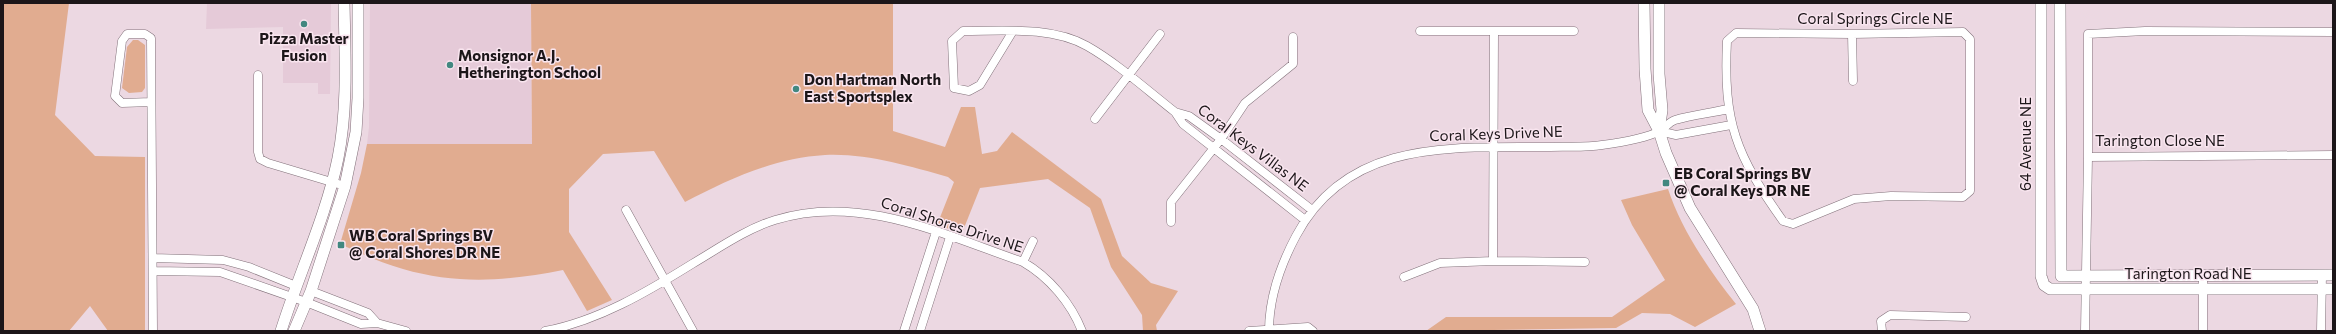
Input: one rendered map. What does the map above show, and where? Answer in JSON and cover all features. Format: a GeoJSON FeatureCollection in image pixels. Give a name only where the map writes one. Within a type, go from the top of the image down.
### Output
{"type":"FeatureCollection","features":[{"type":"Feature","properties":{"kind":"street"},"geometry":{"type":"LineString","coordinates":[[281,331],[332,183],[342,129],[344,86],[344,3]]}},
{"type":"Feature","properties":{"kind":"street"},"geometry":{"type":"LineString","coordinates":[[294,331],[310,291],[345,186],[356,132],[358,85],[358,3]]}},
{"type":"Feature","properties":{"kind":"street"},"geometry":{"type":"LineString","coordinates":[[1644,3],[1645,69],[1648,110],[1659,131],[1666,153],[1690,208],[1753,309],[1760,331]]}},
{"type":"Feature","properties":{"kind":"street"},"geometry":{"type":"LineString","coordinates":[[1659,3],[1659,74],[1662,110],[1659,131]]}},
{"type":"Feature","properties":{"kind":"street","name":"64 Avenue NE"},"geometry":{"type":"LineString","coordinates":[[2041,3],[2041,276],[2044,285]]}},
{"type":"Feature","properties":{"kind":"street","name":"Tarington Road NE"},"geometry":{"type":"LineString","coordinates":[[2060,3],[2061,276],[2333,275]]}},
{"type":"Feature","properties":{"kind":"street","name":"Coral Keys Villas NE"},"geometry":{"type":"LineString","coordinates":[[1013,31],[980,85],[969,91],[954,88],[952,41],[963,31],[1013,31],[1061,37],[1086,46],[1129,76],[1175,112],[1183,124],[1217,144],[1312,210]]}},
{"type":"Feature","properties":{"kind":"street"},"geometry":{"type":"LineString","coordinates":[[1420,31],[1574,32]]}},
{"type":"Feature","properties":{"kind":"street","name":"Tarington Close NE"},"geometry":{"type":"LineString","coordinates":[[2333,32],[2145,31],[2088,34],[2088,157],[2333,155]]}},
{"type":"Feature","properties":{"kind":"street"},"geometry":{"type":"LineString","coordinates":[[1494,32],[1494,261]]}},
{"type":"Feature","properties":{"kind":"street","name":"Coral Springs Circle NE"},"geometry":{"type":"LineString","coordinates":[[1963,32],[1970,39],[1970,191],[1963,196],[1891,196],[1854,199],[1793,224],[1783,221],[1748,169],[1731,125],[1728,109],[1726,67],[1727,41],[1736,33],[1852,34],[1963,32]]}},
{"type":"Feature","properties":{"kind":"street"},"geometry":{"type":"LineString","coordinates":[[151,102],[122,103],[115,96],[122,41],[127,34],[145,34],[151,38],[153,331]]}},
{"type":"Feature","properties":{"kind":"street"},"geometry":{"type":"LineString","coordinates":[[1095,119],[1160,34]]}},
{"type":"Feature","properties":{"kind":"street"},"geometry":{"type":"LineString","coordinates":[[1852,34],[1852,80]]}},
{"type":"Feature","properties":{"kind":"street"},"geometry":{"type":"LineString","coordinates":[[1171,222],[1171,202],[1217,144],[1246,103],[1293,64],[1293,37]]}},
{"type":"Feature","properties":{"kind":"street"},"geometry":{"type":"LineString","coordinates":[[258,75],[258,152],[260,158],[268,163],[345,186]]}},
{"type":"Feature","properties":{"kind":"street"},"geometry":{"type":"LineString","coordinates":[[344,86],[358,85]]}},
{"type":"Feature","properties":{"kind":"street"},"geometry":{"type":"LineString","coordinates":[[1659,131],[1674,120],[1728,109]]}},
{"type":"Feature","properties":{"kind":"street","name":"Coral Keys Villas NE"},"geometry":{"type":"LineString","coordinates":[[1175,112],[1189,116],[1217,144],[1304,220]]}},
{"type":"Feature","properties":{"kind":"street"},"geometry":{"type":"LineString","coordinates":[[1659,131],[1676,135],[1731,125]]}},
{"type":"Feature","properties":{"kind":"street","name":"Coral Keys Drive NE"},"geometry":{"type":"LineString","coordinates":[[1269,330],[1272,299],[1282,262],[1304,220],[1312,210],[1338,186],[1357,173],[1384,160],[1424,150],[1461,147],[1600,145],[1659,131]]}},
{"type":"Feature","properties":{"kind":"street"},"geometry":{"type":"LineString","coordinates":[[2085,331],[2088,157]]}},
{"type":"Feature","properties":{"kind":"street"},"geometry":{"type":"LineString","coordinates":[[626,210],[693,331]]}},
{"type":"Feature","properties":{"kind":"street","name":"Coral Shores Drive NE"},"geometry":{"type":"LineString","coordinates":[[545,331],[582,322],[666,280],[752,230],[774,220],[800,213],[833,211],[873,214],[904,221],[1023,262],[1037,270],[1066,302],[1082,331]]}},
{"type":"Feature","properties":{"kind":"street"},"geometry":{"type":"LineString","coordinates":[[904,331],[936,232]]}},
{"type":"Feature","properties":{"kind":"street"},"geometry":{"type":"LineString","coordinates":[[920,331],[950,237]]}},
{"type":"Feature","properties":{"kind":"street"},"geometry":{"type":"LineString","coordinates":[[1023,262],[1033,241]]}},
{"type":"Feature","properties":{"kind":"street"},"geometry":{"type":"LineString","coordinates":[[153,258],[223,260],[249,267],[368,313],[377,323]]}},
{"type":"Feature","properties":{"kind":"street"},"geometry":{"type":"LineString","coordinates":[[1404,277],[1440,263],[1494,261],[1585,262]]}},
{"type":"Feature","properties":{"kind":"street"},"geometry":{"type":"LineString","coordinates":[[153,271],[220,272],[306,302],[361,324],[377,323],[406,331]]}},
{"type":"Feature","properties":{"kind":"street"},"geometry":{"type":"LineString","coordinates":[[2321,331],[2322,275]]}},
{"type":"Feature","properties":{"kind":"street"},"geometry":{"type":"LineString","coordinates":[[2203,276],[2203,331]]}},
{"type":"Feature","properties":{"kind":"street","name":"Tarington Road NE"},"geometry":{"type":"LineString","coordinates":[[2044,285],[2050,289],[2333,288]]}},
{"type":"Feature","properties":{"kind":"street"},"geometry":{"type":"LineString","coordinates":[[1882,331],[1881,321],[1890,315],[1966,317]]}},
{"type":"Feature","properties":{"kind":"street"},"geometry":{"type":"LineString","coordinates":[[1249,331],[1308,327],[1313,331]]}},
{"type":"Feature","properties":{"kind":"shaded area"},"geometry":{"type":"Polygon","coordinates":[[[3,3],[69,3],[55,115],[95,156],[145,157],[145,331],[108,331],[90,306],[69,331],[3,331],[3,3]]]}},
{"type":"Feature","properties":{"kind":"shaded area"},"geometry":{"type":"Polygon","coordinates":[[[207,3],[331,3],[330,94],[318,94],[318,83],[283,83],[283,27],[206,29],[207,3]]]}},
{"type":"Feature","properties":{"kind":"shaded area","name":"Monsignor A.J. Hetherington School"},"geometry":{"type":"Polygon","coordinates":[[[370,3],[531,3],[532,144],[367,144],[369,127],[370,3]]]}},
{"type":"Feature","properties":{"kind":"shaded area"},"geometry":{"type":"Polygon","coordinates":[[[531,3],[893,3],[893,131],[945,147],[961,107],[975,107],[982,154],[997,151],[1012,132],[1101,199],[1122,256],[1151,283],[1178,291],[1156,325],[1157,331],[1143,331],[1142,315],[1111,267],[1090,208],[1048,179],[980,188],[962,233],[937,225],[954,182],[948,177],[887,161],[840,155],[806,157],[770,165],[718,185],[685,202],[654,151],[603,154],[569,189],[569,232],[612,300],[587,311],[563,270],[503,279],[483,280],[443,277],[395,267],[340,244],[361,173],[367,144],[532,144],[531,3]]]}},
{"type":"Feature","properties":{"kind":"shaded area"},"geometry":{"type":"Polygon","coordinates":[[[133,40],[138,40],[145,45],[145,88],[142,92],[129,93],[122,88],[127,47],[133,40]]]}},
{"type":"Feature","properties":{"kind":"shaded area"},"geometry":{"type":"Polygon","coordinates":[[[1668,189],[1688,235],[1706,264],[1736,304],[1695,327],[1670,314],[1642,313],[1616,328],[1426,331],[1446,317],[1612,317],[1665,280],[1632,225],[1621,200],[1668,189]]]}},
{"type":"Feature","properties":{"kind":"place","name":"Pizza Master Fusion"},"geometry":{"type":"Point","coordinates":[304,24]}},
{"type":"Feature","properties":{"kind":"place","name":"Monsignor A.J. Hetherington School"},"geometry":{"type":"Point","coordinates":[450,65]}},
{"type":"Feature","properties":{"kind":"place","name":"Don Hartman North East Sportsplex"},"geometry":{"type":"Point","coordinates":[796,89]}},
{"type":"Feature","properties":{"kind":"place","name":"EB Coral Springs BV @ Coral Keys DR NE"},"geometry":{"type":"Point","coordinates":[1666,183]}},
{"type":"Feature","properties":{"kind":"place","name":"WB Coral Springs BV @ Coral Shores DR NE"},"geometry":{"type":"Point","coordinates":[341,245]}}]}
